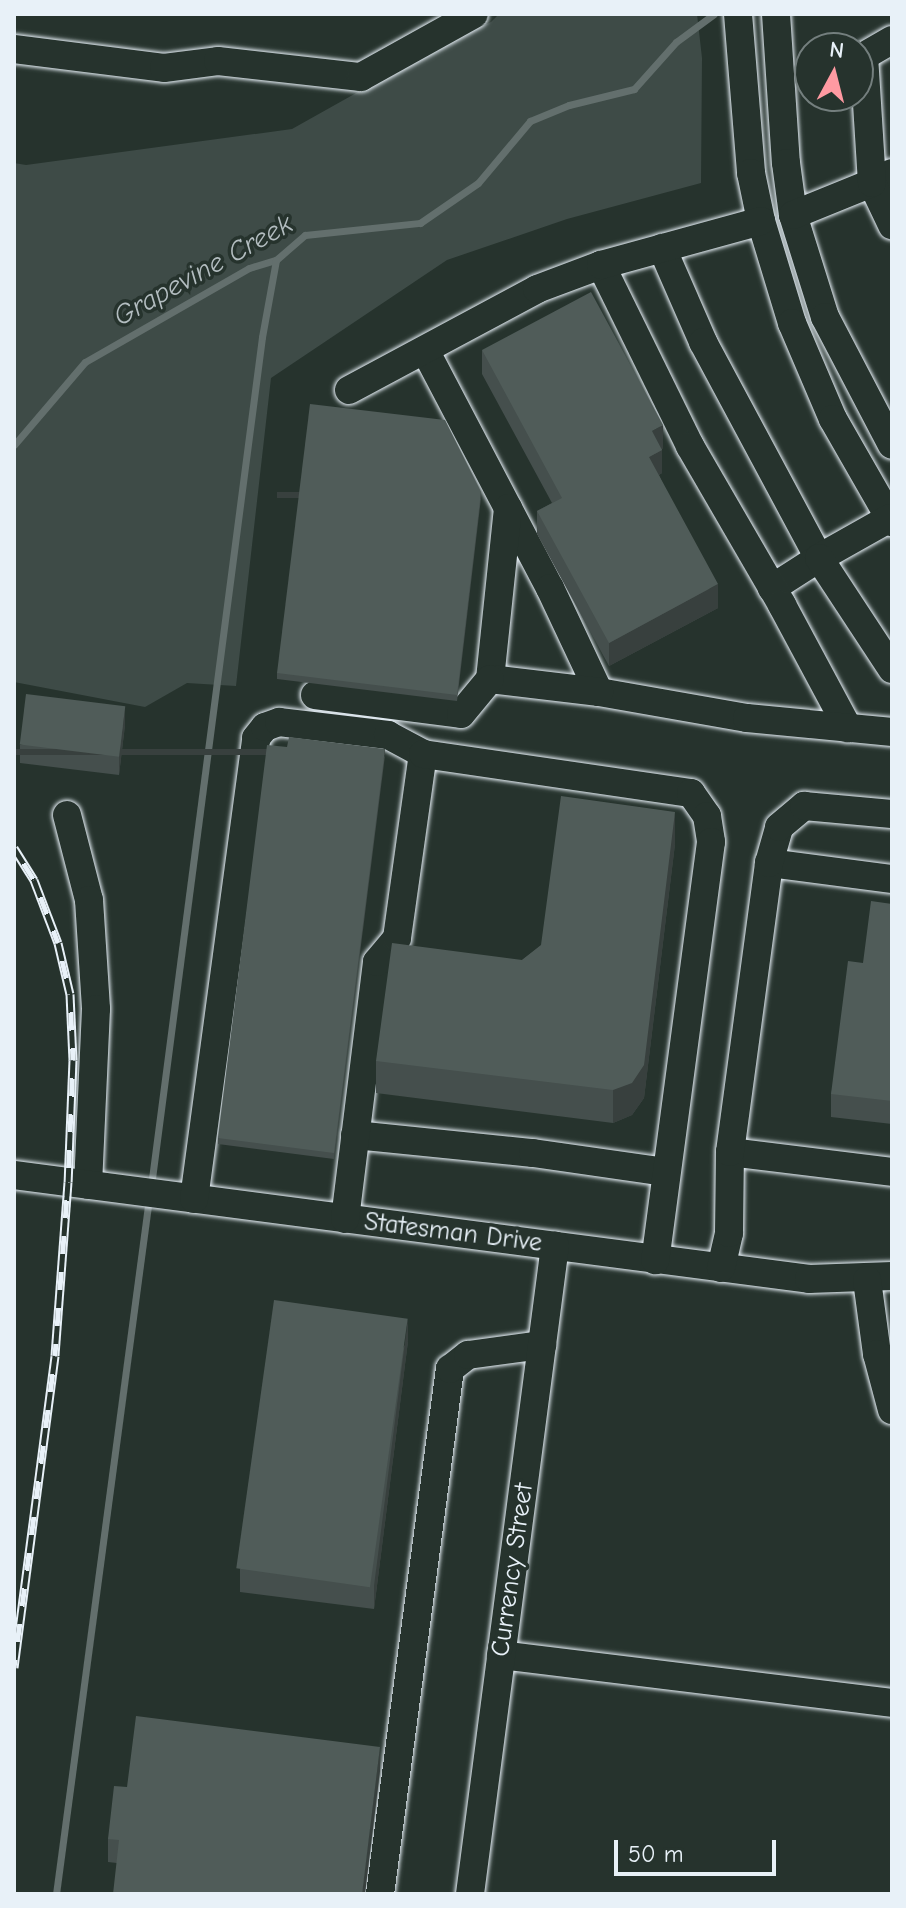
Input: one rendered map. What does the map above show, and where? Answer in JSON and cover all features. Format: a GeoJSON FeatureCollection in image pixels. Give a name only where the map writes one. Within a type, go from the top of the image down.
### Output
{"type":"FeatureCollection","features":[{"type":"Feature","properties":{"kind":"street"},"geometry":{"type":"LineString","coordinates":[[14,49],[164,68],[218,61],[361,77],[474,14]]}},
{"type":"Feature","properties":{"kind":"street"},"geometry":{"type":"LineString","coordinates":[[738,14],[751,173],[761,221],[792,323],[827,405],[891,520],[819,558],[772,588]]}},
{"type":"Feature","properties":{"kind":"street"},"geometry":{"type":"LineString","coordinates":[[776,14],[793,215],[825,317],[892,445]]}},
{"type":"Feature","properties":{"kind":"street"},"geometry":{"type":"LineString","coordinates":[[892,40],[864,56],[892,225]]}},
{"type":"Feature","properties":{"kind":"street"},"geometry":{"type":"LineString","coordinates":[[793,215],[882,178]]}},
{"type":"Feature","properties":{"kind":"street"},"geometry":{"type":"LineString","coordinates":[[349,390],[537,289],[601,265],[761,221]]}},
{"type":"Feature","properties":{"kind":"street"},"geometry":{"type":"LineString","coordinates":[[662,248],[703,342],[819,558],[892,669]]}},
{"type":"Feature","properties":{"kind":"street"},"geometry":{"type":"LineString","coordinates":[[601,265],[690,446],[848,728]]}},
{"type":"Feature","properties":{"kind":"street"},"geometry":{"type":"LineString","coordinates":[[425,350],[599,692]]}},
{"type":"Feature","properties":{"kind":"street"},"geometry":{"type":"LineString","coordinates":[[315,695],[461,714],[490,679],[508,508]]}},
{"type":"Feature","properties":{"kind":"street"},"geometry":{"type":"LineString","coordinates":[[490,679],[599,692],[747,718],[892,732]]}},
{"type":"Feature","properties":{"kind":"street"},"geometry":{"type":"LineString","coordinates":[[194,1199],[256,738],[265,727],[279,722],[388,735],[423,754],[691,793],[707,816],[711,842],[655,1260]]}},
{"type":"Feature","properties":{"kind":"street"},"geometry":{"type":"LineString","coordinates":[[345,1219],[377,962],[397,938],[423,754]]}},
{"type":"Feature","properties":{"kind":"street"},"geometry":{"type":"LineString","coordinates":[[721,1268],[729,1233],[730,1152],[769,863],[779,827],[804,806],[892,814]]}},
{"type":"Feature","properties":{"kind":"street"},"geometry":{"type":"LineString","coordinates":[[67,815],[89,900],[96,1009],[95,1186]]}},
{"type":"Feature","properties":{"kind":"street"},"geometry":{"type":"LineString","coordinates":[[769,863],[892,879]]}},
{"type":"Feature","properties":{"kind":"street"},"geometry":{"type":"LineString","coordinates":[[355,1135],[533,1153],[665,1172]]}},
{"type":"Feature","properties":{"kind":"street"},"geometry":{"type":"LineString","coordinates":[[730,1152],[892,1172]]}},
{"type":"Feature","properties":{"kind":"street","name":"Statesman Drive"},"geometry":{"type":"LineString","coordinates":[[14,1175],[809,1279],[880,1278]]}},
{"type":"Feature","properties":{"kind":"street","name":"Currency Street"},"geometry":{"type":"LineString","coordinates":[[470,1894],[555,1246]]}},
{"type":"Feature","properties":{"kind":"street"},"geometry":{"type":"LineString","coordinates":[[880,1278],[877,1354],[892,1410]]}},
{"type":"Feature","properties":{"kind":"street"},"geometry":{"type":"LineString","coordinates":[[380,1894],[450,1369],[468,1355],[542,1345]]}},
{"type":"Feature","properties":{"kind":"street"},"geometry":{"type":"LineString","coordinates":[[501,1655],[892,1703]]}},
{"type":"Feature","properties":{"kind":"shaded area"},"geometry":{"type":"Polygon","coordinates":[[[499,14],[697,14],[702,58],[701,183],[567,219],[447,260],[271,378],[236,686],[187,683],[145,707],[14,682],[14,163],[26,165],[292,129],[424,55],[491,22],[499,14]]]}},
{"type":"Feature","properties":{"kind":"building"},"geometry":{"type":"Polygon","coordinates":[[[591,292],[663,425],[652,431],[662,450],[649,457],[718,584],[609,643],[537,511],[562,498],[482,350],[591,292]]]}},
{"type":"Feature","properties":{"kind":"building"},"geometry":{"type":"Polygon","coordinates":[[[310,404],[445,420],[481,492],[457,695],[277,673],[310,404]]]}},
{"type":"Feature","properties":{"kind":"building"},"geometry":{"type":"Polygon","coordinates":[[[26,694],[125,706],[119,757],[20,745],[26,694]]]}},
{"type":"Feature","properties":{"kind":"building"},"geometry":{"type":"Polygon","coordinates":[[[289,737],[385,749],[334,1153],[218,1138],[267,745],[287,747],[289,737]]]}},
{"type":"Feature","properties":{"kind":"building"},"geometry":{"type":"Polygon","coordinates":[[[561,796],[675,812],[644,1065],[632,1083],[613,1090],[376,1061],[392,943],[522,960],[541,945],[561,796]]]}},
{"type":"Feature","properties":{"kind":"building"},"geometry":{"type":"Polygon","coordinates":[[[871,901],[892,904],[892,1101],[831,1094],[848,961],[863,963],[871,901]]]}},
{"type":"Feature","properties":{"kind":"building"},"geometry":{"type":"Polygon","coordinates":[[[274,1300],[408,1319],[370,1587],[236,1568],[274,1300]]]}},
{"type":"Feature","properties":{"kind":"building"},"geometry":{"type":"Polygon","coordinates":[[[136,1716],[380,1747],[362,1894],[113,1894],[119,1840],[108,1839],[114,1786],[127,1787],[136,1716]]]}},
{"type":"Feature","properties":{"kind":"waterway","name":"Grapevine Creek"},"geometry":{"type":"LineString","coordinates":[[14,445],[85,362],[249,268],[276,260],[305,235],[420,223],[478,183],[530,121],[569,105],[634,89],[676,42],[714,14]]}},
{"type":"Feature","properties":{"kind":"waterway"},"geometry":{"type":"LineString","coordinates":[[151,1186],[262,337],[276,260]]}},
{"type":"Feature","properties":{"kind":"waterway"},"geometry":{"type":"LineString","coordinates":[[56,1894],[149,1198]]}},
{"type":"Feature","properties":{"kind":"railway"},"geometry":{"type":"LineString","coordinates":[[14,848],[34,880],[58,943],[70,994],[73,1060],[68,1182],[55,1356],[14,1667]]}}]}
